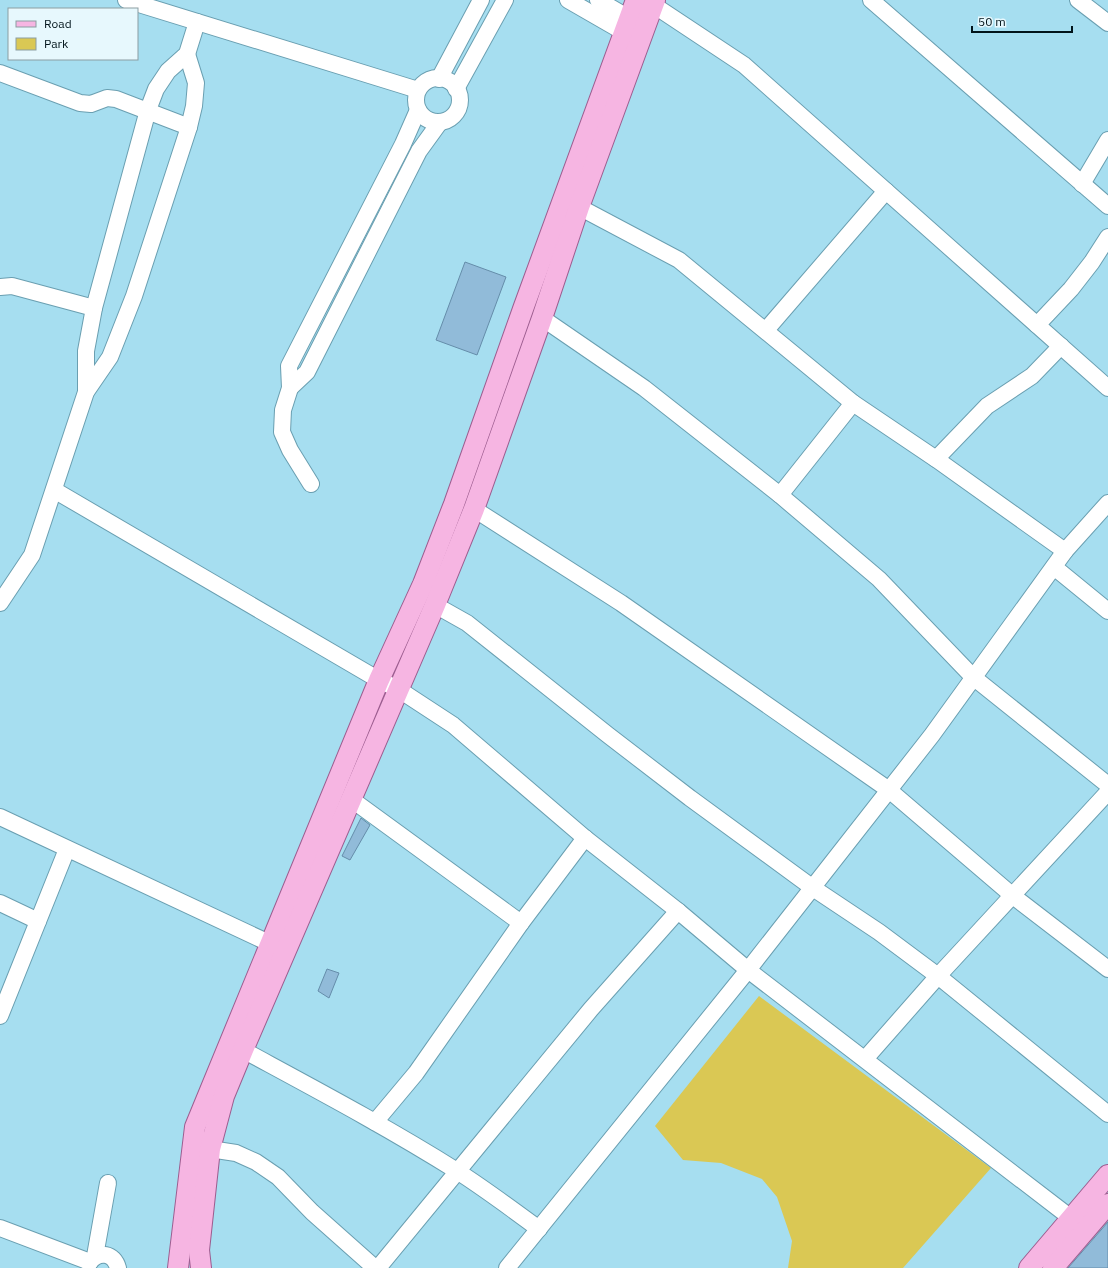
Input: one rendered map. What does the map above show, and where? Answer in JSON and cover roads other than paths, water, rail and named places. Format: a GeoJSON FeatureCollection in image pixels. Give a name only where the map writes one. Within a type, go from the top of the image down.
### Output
{"type":"FeatureCollection","features":[{"type":"Feature","properties":{"kind":"main road"},"geometry":{"type":"LineString","coordinates":[[178,1268],[195,1127],[269,943],[379,680],[423,584],[454,504],[523,309],[634,30],[648,1]]}},
{"type":"Feature","properties":{"kind":"main road"},"geometry":{"type":"LineString","coordinates":[[201,1268],[199,1250],[210,1149],[224,1096],[435,605],[474,509],[542,318],[579,207],[634,30]]}},
{"type":"Feature","properties":{"kind":"main road"},"geometry":{"type":"LineString","coordinates":[[1029,1268],[1108,1175]]}},
{"type":"Feature","properties":{"kind":"main road"},"geometry":{"type":"LineString","coordinates":[[1053,1268],[1108,1204]]}},
{"type":"Feature","properties":{"kind":"street"},"geometry":{"type":"LineString","coordinates":[[126,0],[418,90]]}},
{"type":"Feature","properties":{"kind":"street"},"geometry":{"type":"LineString","coordinates":[[439,79],[481,0]]}},
{"type":"Feature","properties":{"kind":"street"},"geometry":{"type":"LineString","coordinates":[[456,89],[505,0]]}},
{"type":"Feature","properties":{"kind":"street"},"geometry":{"type":"LineString","coordinates":[[568,0],[634,30]]}},
{"type":"Feature","properties":{"kind":"street"},"geometry":{"type":"LineString","coordinates":[[598,0],[634,30]]}},
{"type":"Feature","properties":{"kind":"street"},"geometry":{"type":"LineString","coordinates":[[871,0],[1108,206]]}},
{"type":"Feature","properties":{"kind":"street"},"geometry":{"type":"LineString","coordinates":[[1078,0],[1108,23]]}},
{"type":"Feature","properties":{"kind":"street"},"geometry":{"type":"LineString","coordinates":[[648,1],[744,65],[1108,388]]}},
{"type":"Feature","properties":{"kind":"street"},"geometry":{"type":"LineString","coordinates":[[86,392],[86,351],[94,308],[148,110],[156,89],[168,71],[187,54],[196,22]]}},
{"type":"Feature","properties":{"kind":"street"},"geometry":{"type":"LineString","coordinates":[[0,603],[32,555],[86,392],[110,357],[131,303],[189,126],[194,106],[196,83],[187,54]]}},
{"type":"Feature","properties":{"kind":"street"},"geometry":{"type":"LineString","coordinates":[[0,73],[80,103],[91,104],[107,98],[116,99],[189,126]]}},
{"type":"Feature","properties":{"kind":"street"},"geometry":{"type":"LineString","coordinates":[[433,79],[443,79],[452,83],[456,89],[460,100],[458,110],[451,118],[440,122],[433,122],[424,117],[418,110],[416,100],[418,90],[424,83],[433,79]]}},
{"type":"Feature","properties":{"kind":"street"},"geometry":{"type":"LineString","coordinates":[[311,484],[290,450],[282,432],[282,410],[290,388],[289,366],[403,144],[418,110]]}},
{"type":"Feature","properties":{"kind":"street"},"geometry":{"type":"LineString","coordinates":[[290,388],[307,372],[419,151],[440,122]]}},
{"type":"Feature","properties":{"kind":"street"},"geometry":{"type":"LineString","coordinates":[[1082,184],[1108,140]]}},
{"type":"Feature","properties":{"kind":"street"},"geometry":{"type":"LineString","coordinates":[[766,330],[886,191]]}},
{"type":"Feature","properties":{"kind":"street"},"geometry":{"type":"LineString","coordinates":[[579,207],[679,260],[853,403],[936,459],[1066,551]]}},
{"type":"Feature","properties":{"kind":"street"},"geometry":{"type":"LineString","coordinates":[[1037,325],[1071,290],[1108,238]]}},
{"type":"Feature","properties":{"kind":"street"},"geometry":{"type":"LineString","coordinates":[[0,287],[12,286],[94,308]]}},
{"type":"Feature","properties":{"kind":"street"},"geometry":{"type":"LineString","coordinates":[[542,318],[644,388],[780,494],[879,579],[974,677],[1108,785]]}},
{"type":"Feature","properties":{"kind":"street"},"geometry":{"type":"LineString","coordinates":[[936,459],[987,406],[1032,376],[1062,346]]}},
{"type":"Feature","properties":{"kind":"street"},"geometry":{"type":"LineString","coordinates":[[780,494],[853,403]]}},
{"type":"Feature","properties":{"kind":"street"},"geometry":{"type":"LineString","coordinates":[[54,490],[379,680],[398,689],[453,725],[585,838],[678,910],[748,970],[1071,1218]]}},
{"type":"Feature","properties":{"kind":"street"},"geometry":{"type":"LineString","coordinates":[[507,1268],[813,888],[932,735],[1054,566],[1108,502]]}},
{"type":"Feature","properties":{"kind":"street"},"geometry":{"type":"LineString","coordinates":[[474,509],[621,603],[889,790],[1013,896],[1108,969]]}},
{"type":"Feature","properties":{"kind":"street"},"geometry":{"type":"LineString","coordinates":[[1054,566],[1108,611]]}},
{"type":"Feature","properties":{"kind":"street"},"geometry":{"type":"LineString","coordinates":[[435,605],[467,623],[652,769],[813,888],[879,932],[938,976],[1108,1114]]}},
{"type":"Feature","properties":{"kind":"street"},"geometry":{"type":"LineString","coordinates":[[865,1059],[938,976],[1108,792]]}},
{"type":"Feature","properties":{"kind":"street"},"geometry":{"type":"LineString","coordinates":[[351,799],[521,923]]}},
{"type":"Feature","properties":{"kind":"street"},"geometry":{"type":"LineString","coordinates":[[0,817],[269,943]]}},
{"type":"Feature","properties":{"kind":"street"},"geometry":{"type":"LineString","coordinates":[[376,1122],[416,1073],[521,923],[585,838]]}},
{"type":"Feature","properties":{"kind":"street"},"geometry":{"type":"LineString","coordinates":[[0,1016],[67,849]]}},
{"type":"Feature","properties":{"kind":"street"},"geometry":{"type":"LineString","coordinates":[[0,903],[38,921]]}},
{"type":"Feature","properties":{"kind":"street"},"geometry":{"type":"LineString","coordinates":[[210,1149],[236,1153],[256,1162],[278,1177],[312,1212],[377,1268],[591,1009],[678,910]]}},
{"type":"Feature","properties":{"kind":"street"},"geometry":{"type":"LineString","coordinates":[[243,1050],[376,1122],[458,1171],[498,1198],[539,1229]]}},
{"type":"Feature","properties":{"kind":"street"},"geometry":{"type":"LineString","coordinates":[[91,1262],[108,1183]]}},
{"type":"Feature","properties":{"kind":"street"},"geometry":{"type":"LineString","coordinates":[[0,1228],[91,1262]]}},
{"type":"Feature","properties":{"kind":"street"},"geometry":{"type":"LineString","coordinates":[[91,1262],[103,1254],[110,1256],[116,1262],[118,1268]]}}]}
